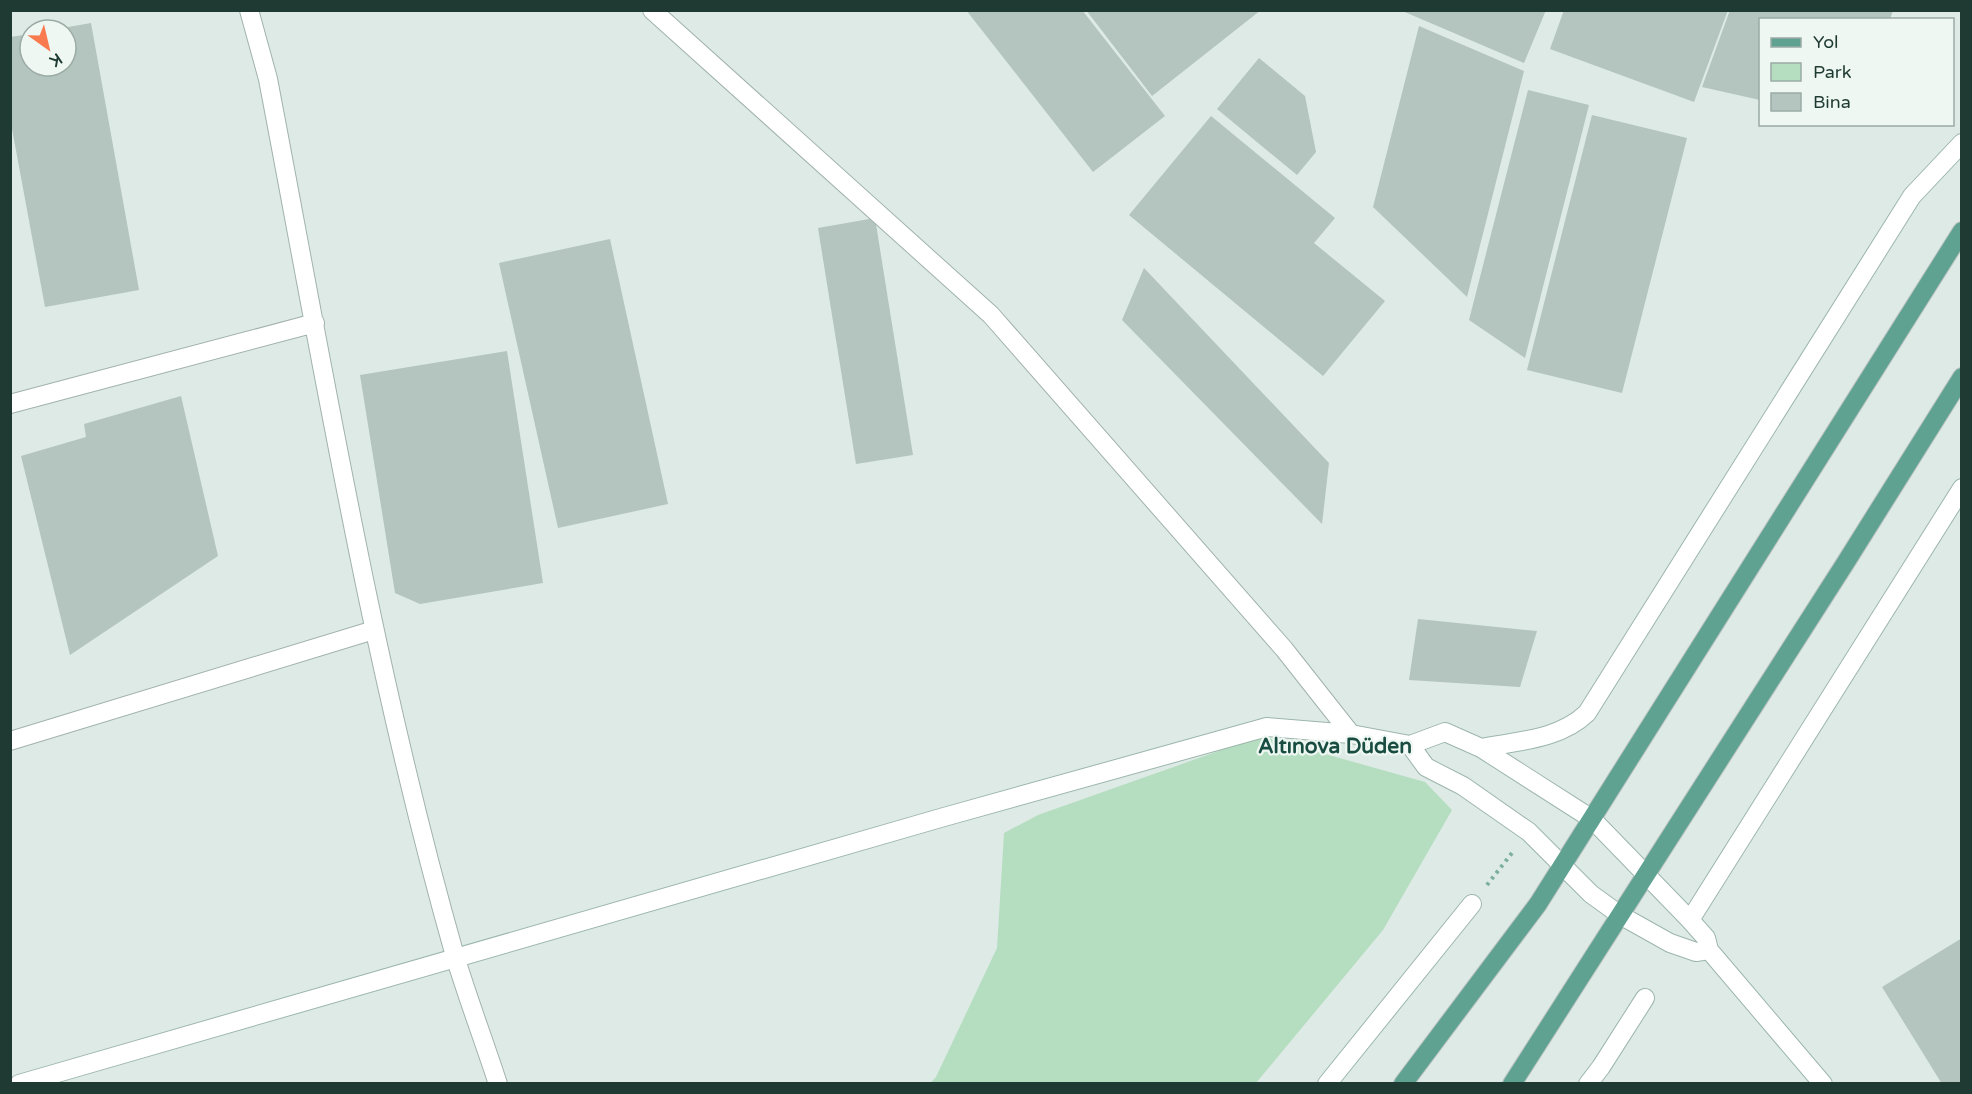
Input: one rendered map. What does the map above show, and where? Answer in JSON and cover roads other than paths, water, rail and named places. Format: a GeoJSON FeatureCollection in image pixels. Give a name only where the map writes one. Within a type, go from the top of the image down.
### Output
{"type":"FeatureCollection","features":[{"type":"Feature","properties":{"kind":"main road"},"geometry":{"type":"LineString","coordinates":[[1403,1083],[1538,904],[1962,231]]}},
{"type":"Feature","properties":{"kind":"main road"},"geometry":{"type":"LineString","coordinates":[[1512,1083],[1962,377]]}},
{"type":"Feature","properties":{"kind":"street"},"geometry":{"type":"LineString","coordinates":[[249,10],[267,79],[374,630],[417,814],[456,958],[498,1083]]}},
{"type":"Feature","properties":{"kind":"street"},"geometry":{"type":"LineString","coordinates":[[652,10],[991,315],[1284,649],[1351,734]]}},
{"type":"Feature","properties":{"kind":"street"},"geometry":{"type":"LineString","coordinates":[[1481,748],[1554,734],[1577,723],[1587,713],[1912,196],[1962,143]]}},
{"type":"Feature","properties":{"kind":"street"},"geometry":{"type":"LineString","coordinates":[[10,404],[315,323]]}},
{"type":"Feature","properties":{"kind":"street"},"geometry":{"type":"LineString","coordinates":[[1690,920],[1962,489]]}},
{"type":"Feature","properties":{"kind":"street"},"geometry":{"type":"LineString","coordinates":[[10,741],[374,630]]}},
{"type":"Feature","properties":{"kind":"street"},"geometry":{"type":"LineString","coordinates":[[23,1083],[955,814],[1267,727],[1351,734],[1410,745],[1445,732],[1481,748],[1592,819],[1706,938],[1709,950],[1823,1083]]}},
{"type":"Feature","properties":{"kind":"street"},"geometry":{"type":"LineString","coordinates":[[1410,745],[1426,767],[1463,786],[1529,831],[1591,894],[1620,915],[1670,943],[1696,952],[1709,950]]}},
{"type":"Feature","properties":{"kind":"street"},"geometry":{"type":"LineString","coordinates":[[1327,1083],[1472,904]]}},
{"type":"Feature","properties":{"kind":"street"},"geometry":{"type":"LineString","coordinates":[[1588,1083],[1601,1067],[1645,998]]}},
{"type":"Feature","properties":{"kind":"district","name":"Altınova Düden"},"geometry":{"type":"Point","coordinates":[1335,746]}}]}
